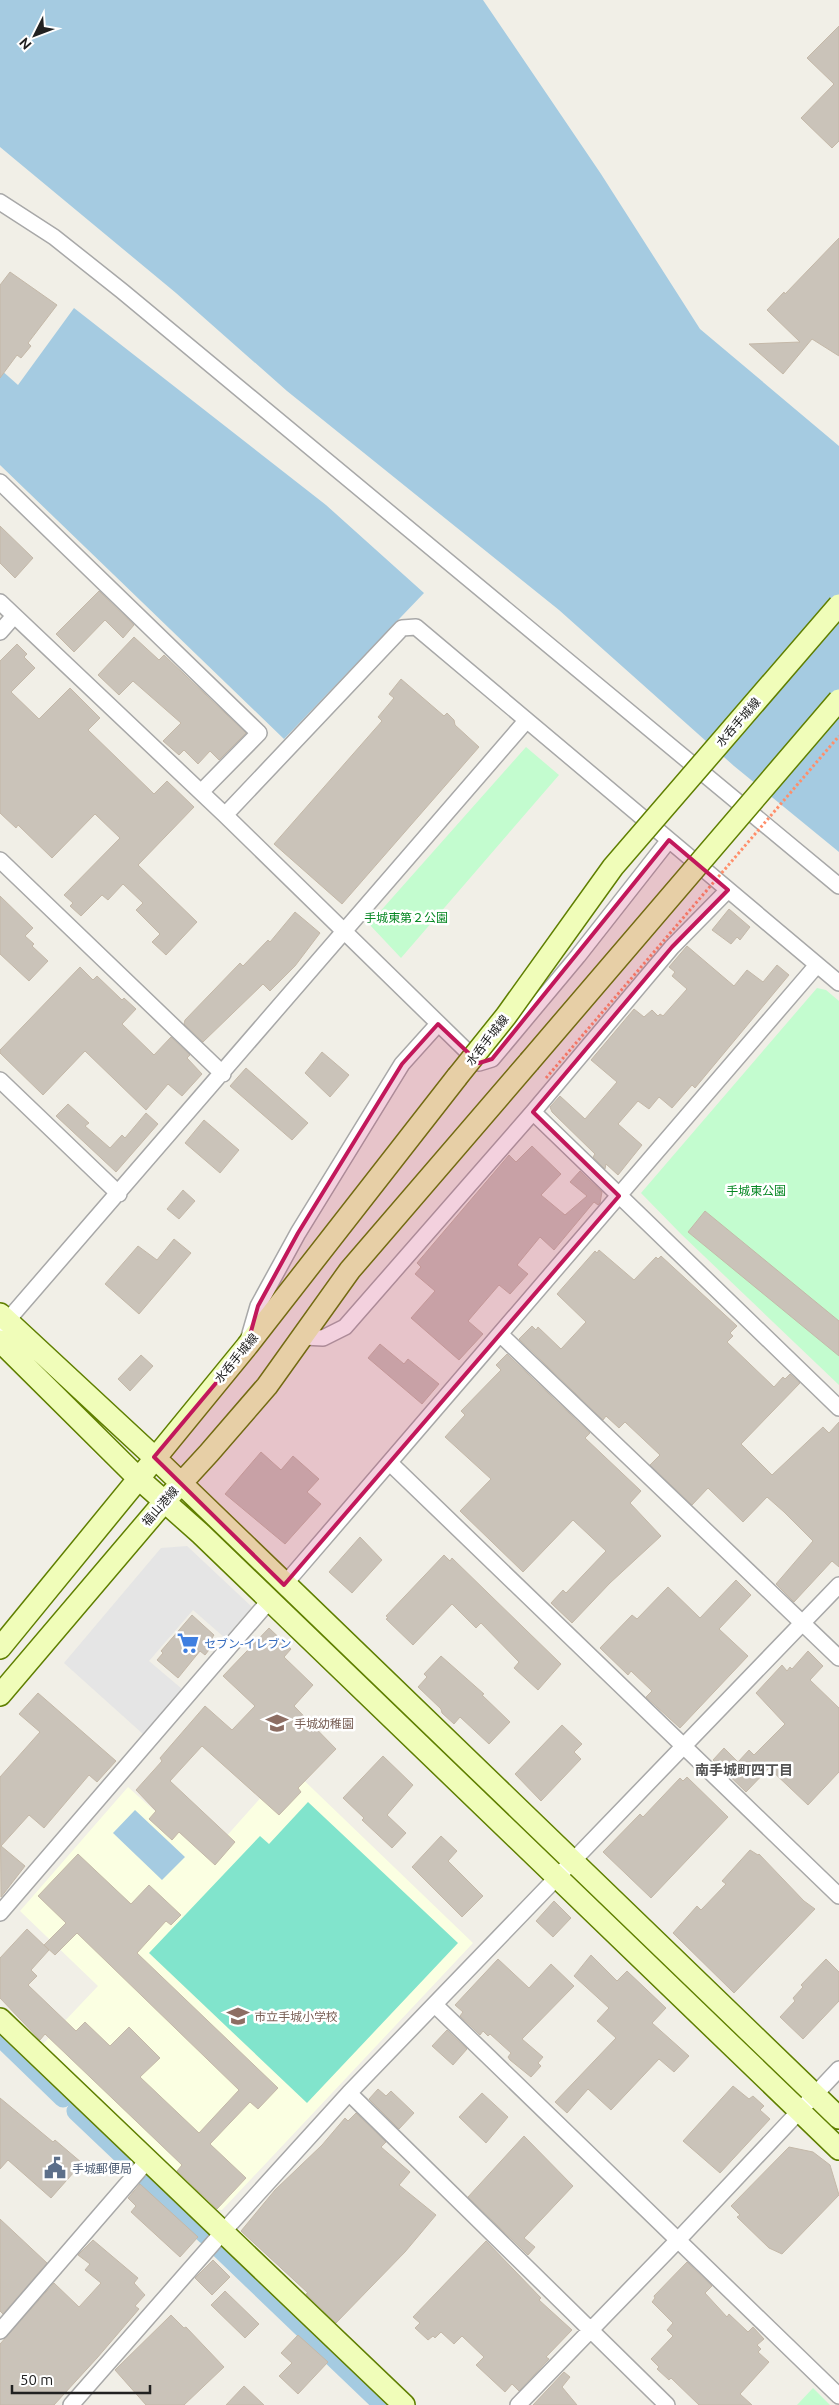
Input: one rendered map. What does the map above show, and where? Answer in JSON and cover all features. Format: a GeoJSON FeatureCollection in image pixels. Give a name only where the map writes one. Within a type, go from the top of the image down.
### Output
{"type":"FeatureCollection","features":[{"type":"Feature","properties":{"kind":"main road","name":"水呑手城線"},"geometry":{"type":"LineString","coordinates":[[138,1478],[247,1346],[506,1016],[613,867],[839,605]]}},
{"type":"Feature","properties":{"kind":"main road"},"geometry":{"type":"LineString","coordinates":[[839,700],[350,1270],[304,1337],[254,1401],[210,1453],[180,1484],[839,2118]]}},
{"type":"Feature","properties":{"kind":"main road","name":"福山港線"},"geometry":{"type":"LineString","coordinates":[[0,1695],[180,1484],[154,1457],[2,1321]]}},
{"type":"Feature","properties":{"kind":"main road"},"geometry":{"type":"LineString","coordinates":[[0,1342],[138,1478],[200,1534],[839,2149]]}},
{"type":"Feature","properties":{"kind":"main road"},"geometry":{"type":"LineString","coordinates":[[0,1648],[138,1478]]}},
{"type":"Feature","properties":{"kind":"main road"},"geometry":{"type":"LineString","coordinates":[[0,2019],[404,2405]]}},
{"type":"Feature","properties":{"kind":"street"},"geometry":{"type":"LineString","coordinates":[[0,202],[54,237],[130,297],[839,886]]}},
{"type":"Feature","properties":{"kind":"street"},"geometry":{"type":"LineString","coordinates":[[0,482],[259,733],[201,792]]}},
{"type":"Feature","properties":{"kind":"street"},"geometry":{"type":"LineString","coordinates":[[0,602],[225,815],[478,1063],[492,1059],[578,956],[669,840]]}},
{"type":"Feature","properties":{"kind":"street"},"geometry":{"type":"LineString","coordinates":[[0,632],[14,616]]}},
{"type":"Feature","properties":{"kind":"street"},"geometry":{"type":"LineString","coordinates":[[225,815],[402,628],[416,627],[526,722],[839,983]]}},
{"type":"Feature","properties":{"kind":"street"},"geometry":{"type":"LineString","coordinates":[[2,1321],[119,1194],[223,1074],[343,930],[526,722]]}},
{"type":"Feature","properties":{"kind":"street"},"geometry":{"type":"LineString","coordinates":[[0,860],[223,1074]]}},
{"type":"Feature","properties":{"kind":"street"},"geometry":{"type":"LineString","coordinates":[[304,1337],[323,1338],[344,1327],[533,1112],[672,947],[728,890]]}},
{"type":"Feature","properties":{"kind":"street"},"geometry":{"type":"LineString","coordinates":[[284,1585],[817,965]]}},
{"type":"Feature","properties":{"kind":"street"},"geometry":{"type":"LineString","coordinates":[[247,1346],[258,1306],[298,1233],[402,1064],[438,1024]]}},
{"type":"Feature","properties":{"kind":"street"},"geometry":{"type":"LineString","coordinates":[[0,1080],[119,1194]]}},
{"type":"Feature","properties":{"kind":"street"},"geometry":{"type":"LineString","coordinates":[[533,1112],[839,1408]]}},
{"type":"Feature","properties":{"kind":"street"},"geometry":{"type":"LineString","coordinates":[[500,1334],[839,1658]]}},
{"type":"Feature","properties":{"kind":"street"},"geometry":{"type":"LineString","coordinates":[[390,1463],[839,1896]]}},
{"type":"Feature","properties":{"kind":"street"},"geometry":{"type":"LineString","coordinates":[[71,2405],[222,2233],[349,2093],[839,1585]]}},
{"type":"Feature","properties":{"kind":"street"},"geometry":{"type":"LineString","coordinates":[[0,1913],[269,1601]]}},
{"type":"Feature","properties":{"kind":"street"},"geometry":{"type":"LineString","coordinates":[[435,2005],[839,2396]]}},
{"type":"Feature","properties":{"kind":"street"},"geometry":{"type":"LineString","coordinates":[[518,2405],[678,2240],[839,2069]]}},
{"type":"Feature","properties":{"kind":"street"},"geometry":{"type":"LineString","coordinates":[[349,2093],[667,2405]]}},
{"type":"Feature","properties":{"kind":"street"},"geometry":{"type":"LineString","coordinates":[[0,2331],[147,2161]]}},
{"type":"Feature","properties":{"kind":"path"},"geometry":{"type":"LineString","coordinates":[[546,1078],[839,736]]}},
{"type":"Feature","properties":{"kind":"highlighted area"},"geometry":{"type":"Polygon","coordinates":[[[669,840],[728,890],[672,947],[533,1112],[619,1196],[284,1585],[154,1457],[247,1346],[258,1306],[298,1233],[402,1064],[438,1024],[479,1063],[492,1059],[669,840]]]}},
{"type":"Feature","properties":{"kind":"shaded area"},"geometry":{"type":"Polygon","coordinates":[[[187,1546],[252,1607],[225,1638],[193,1610],[149,1661],[182,1689],[143,1734],[64,1663],[161,1548],[187,1546]]]}},
{"type":"Feature","properties":{"kind":"shaded area","name":"市立手城小学校"},"geometry":{"type":"Polygon","coordinates":[[[289,1766],[473,1943],[222,2210],[212,2209],[42,2045],[98,1986],[20,1911],[128,1787],[207,1858],[289,1766]]]}},
{"type":"Feature","properties":{"kind":"green space","name":"手城東第２公園"},"geometry":{"type":"Polygon","coordinates":[[[526,747],[559,775],[401,958],[369,924],[526,747]]]}},
{"type":"Feature","properties":{"kind":"green space","name":"手城東公園"},"geometry":{"type":"Polygon","coordinates":[[[817,988],[826,990],[839,1001],[839,1385],[681,1234],[641,1193],[817,988]]]}},
{"type":"Feature","properties":{"kind":"green space"},"geometry":{"type":"Polygon","coordinates":[[[308,1802],[458,1943],[307,2103],[149,1953],[260,1836],[269,1844],[308,1802]]]}},
{"type":"Feature","properties":{"kind":"green space"},"geometry":{"type":"Polygon","coordinates":[[[813,2388],[830,2405],[797,2405],[813,2388]]]}},
{"type":"Feature","properties":{"kind":"water"},"geometry":{"type":"Polygon","coordinates":[[[0,0],[483,0],[601,174],[700,329],[839,446],[839,852],[734,766],[559,610],[287,391],[176,293],[0,147],[0,0]]]}},
{"type":"Feature","properties":{"kind":"water"},"geometry":{"type":"Polygon","coordinates":[[[74,308],[326,505],[424,593],[284,739],[0,465],[0,369],[18,385],[74,308]]]}},
{"type":"Feature","properties":{"kind":"water"},"geometry":{"type":"Polygon","coordinates":[[[135,1810],[185,1857],[162,1880],[113,1833],[135,1810]]]}},
{"type":"Feature","properties":{"kind":"building"},"geometry":{"type":"Polygon","coordinates":[[[839,26],[839,141],[832,148],[801,118],[834,84],[807,58],[839,26]]]}},
{"type":"Feature","properties":{"kind":"building"},"geometry":{"type":"Polygon","coordinates":[[[839,238],[839,356],[812,339],[783,374],[749,344],[800,342],[767,310],[839,238]]]}},
{"type":"Feature","properties":{"kind":"building"},"geometry":{"type":"Polygon","coordinates":[[[10,272],[57,305],[28,343],[31,346],[21,358],[17,355],[0,378],[0,285],[10,272]]]}},
{"type":"Feature","properties":{"kind":"building"},"geometry":{"type":"Polygon","coordinates":[[[0,526],[33,558],[15,578],[0,563],[0,526]]]}},
{"type":"Feature","properties":{"kind":"building"},"geometry":{"type":"Polygon","coordinates":[[[99,591],[134,625],[123,638],[105,620],[74,652],[56,634],[99,591]]]}},
{"type":"Feature","properties":{"kind":"building"},"geometry":{"type":"Polygon","coordinates":[[[134,637],[159,660],[164,655],[246,733],[219,760],[210,751],[198,764],[184,750],[179,755],[163,741],[181,723],[133,681],[119,695],[98,675],[134,637]]]}},
{"type":"Feature","properties":{"kind":"building"},"geometry":{"type":"Polygon","coordinates":[[[17,644],[27,654],[24,657],[35,668],[11,692],[39,719],[70,688],[100,718],[88,730],[154,794],[167,781],[194,807],[138,865],[197,922],[166,955],[152,942],[160,934],[136,910],[143,903],[123,884],[108,900],[102,895],[81,916],[70,906],[73,903],[64,895],[120,838],[95,814],[52,858],[18,825],[16,828],[0,813],[0,661],[17,644]]]}},
{"type":"Feature","properties":{"kind":"building"},"geometry":{"type":"Polygon","coordinates":[[[401,679],[444,716],[447,713],[454,720],[455,725],[479,747],[342,904],[274,844],[382,721],[378,717],[394,698],[389,694],[401,679]]]}},
{"type":"Feature","properties":{"kind":"building"},"geometry":{"type":"Polygon","coordinates":[[[0,896],[33,928],[25,936],[34,944],[32,946],[48,961],[29,981],[0,954],[0,896]]]}},
{"type":"Feature","properties":{"kind":"building"},"geometry":{"type":"Polygon","coordinates":[[[729,909],[750,927],[740,940],[737,937],[731,944],[712,930],[729,909]]]}},
{"type":"Feature","properties":{"kind":"building"},"geometry":{"type":"Polygon","coordinates":[[[295,912],[320,933],[295,966],[270,991],[263,984],[203,1042],[184,1024],[185,1020],[240,963],[243,966],[268,940],[270,942],[295,912]]]}},
{"type":"Feature","properties":{"kind":"building"},"geometry":{"type":"Polygon","coordinates":[[[687,946],[734,986],[747,970],[763,982],[777,965],[789,975],[695,1088],[692,1085],[672,1108],[659,1097],[649,1109],[638,1101],[618,1124],[642,1145],[618,1175],[606,1164],[605,1169],[593,1157],[595,1154],[552,1112],[550,1107],[560,1096],[585,1119],[617,1082],[591,1060],[634,1009],[644,1017],[652,1010],[658,1016],[660,1014],[663,1016],[687,989],[672,976],[675,972],[669,967],[687,946]]]}},
{"type":"Feature","properties":{"kind":"building"},"geometry":{"type":"Polygon","coordinates":[[[80,967],[93,980],[97,976],[122,1000],[124,998],[136,1009],[122,1024],[154,1055],[171,1037],[190,1055],[187,1058],[202,1074],[182,1096],[168,1084],[146,1110],[85,1051],[43,1095],[0,1053],[0,1050],[80,967]]]}},
{"type":"Feature","properties":{"kind":"building"},"geometry":{"type":"Polygon","coordinates":[[[322,1052],[349,1075],[330,1097],[305,1073],[322,1052]]]}},
{"type":"Feature","properties":{"kind":"building"},"geometry":{"type":"Polygon","coordinates":[[[246,1068],[308,1123],[292,1140],[230,1086],[246,1068]]]}},
{"type":"Feature","properties":{"kind":"building"},"geometry":{"type":"Polygon","coordinates":[[[68,1104],[89,1123],[85,1126],[110,1148],[122,1135],[125,1138],[146,1113],[158,1124],[116,1172],[56,1116],[68,1104]]]}},
{"type":"Feature","properties":{"kind":"building"},"geometry":{"type":"Polygon","coordinates":[[[204,1120],[239,1150],[220,1173],[185,1143],[204,1120]]]}},
{"type":"Feature","properties":{"kind":"building"},"geometry":{"type":"Polygon","coordinates":[[[532,1146],[561,1174],[541,1195],[565,1215],[587,1196],[570,1182],[580,1171],[602,1192],[600,1203],[598,1205],[594,1202],[554,1250],[540,1237],[517,1265],[528,1274],[510,1294],[499,1285],[468,1321],[483,1334],[459,1360],[411,1318],[435,1291],[415,1274],[421,1267],[417,1263],[509,1155],[516,1162],[532,1146]]]}},
{"type":"Feature","properties":{"kind":"building"},"geometry":{"type":"Polygon","coordinates":[[[183,1190],[195,1201],[179,1219],[167,1209],[183,1190]]]}},
{"type":"Feature","properties":{"kind":"building"},"geometry":{"type":"Polygon","coordinates":[[[705,1211],[839,1321],[839,1356],[688,1232],[705,1211]]]}},
{"type":"Feature","properties":{"kind":"building"},"geometry":{"type":"Polygon","coordinates":[[[174,1239],[191,1253],[139,1314],[105,1284],[138,1246],[157,1260],[174,1239]]]}},
{"type":"Feature","properties":{"kind":"building"},"geometry":{"type":"Polygon","coordinates":[[[599,1250],[634,1280],[656,1257],[658,1259],[661,1256],[737,1326],[730,1333],[733,1336],[727,1342],[774,1387],[783,1377],[785,1379],[790,1374],[800,1383],[741,1444],[772,1475],[823,1427],[829,1433],[839,1422],[839,1567],[832,1561],[794,1602],[776,1584],[813,1541],[784,1512],[767,1497],[743,1522],[708,1488],[692,1505],[650,1465],[660,1455],[625,1422],[619,1428],[606,1416],[603,1420],[519,1339],[532,1326],[536,1330],[538,1327],[561,1349],[586,1322],[557,1294],[595,1251],[597,1253],[599,1250]]]}},
{"type":"Feature","properties":{"kind":"building"},"geometry":{"type":"Polygon","coordinates":[[[380,1344],[404,1364],[408,1359],[439,1384],[422,1404],[368,1358],[380,1344]]]}},
{"type":"Feature","properties":{"kind":"building"},"geometry":{"type":"Polygon","coordinates":[[[507,1354],[590,1433],[585,1438],[641,1491],[630,1503],[661,1536],[610,1583],[572,1623],[551,1603],[563,1590],[566,1593],[606,1551],[573,1520],[523,1572],[460,1511],[491,1479],[445,1437],[465,1415],[461,1411],[501,1370],[496,1365],[507,1354]]]}},
{"type":"Feature","properties":{"kind":"building"},"geometry":{"type":"Polygon","coordinates":[[[141,1355],[153,1366],[130,1391],[118,1379],[141,1355]]]}},
{"type":"Feature","properties":{"kind":"building"},"geometry":{"type":"Polygon","coordinates":[[[261,1452],[281,1470],[293,1456],[319,1479],[307,1492],[321,1504],[285,1544],[225,1494],[261,1452]]]}},
{"type":"Feature","properties":{"kind":"building"},"geometry":{"type":"Polygon","coordinates":[[[360,1537],[382,1560],[352,1593],[329,1572],[360,1537]]]}},
{"type":"Feature","properties":{"kind":"building"},"geometry":{"type":"Polygon","coordinates":[[[444,1555],[450,1561],[452,1558],[561,1664],[538,1690],[514,1668],[519,1662],[481,1623],[476,1628],[452,1604],[413,1645],[386,1619],[388,1618],[386,1616],[444,1555]]]}},
{"type":"Feature","properties":{"kind":"building"},"geometry":{"type":"Polygon","coordinates":[[[736,1580],[751,1595],[719,1629],[748,1656],[680,1728],[646,1697],[652,1691],[631,1671],[628,1675],[600,1648],[632,1615],[637,1619],[668,1587],[700,1618],[736,1580]]]}},
{"type":"Feature","properties":{"kind":"building","name":"セブン-イレブン"},"geometry":{"type":"Polygon","coordinates":[[[192,1615],[214,1635],[212,1638],[216,1641],[205,1655],[200,1651],[178,1678],[157,1660],[163,1653],[161,1651],[192,1615]]]}},
{"type":"Feature","properties":{"kind":"building"},"geometry":{"type":"Polygon","coordinates":[[[269,1628],[291,1649],[284,1657],[313,1685],[294,1706],[336,1749],[298,1788],[301,1792],[279,1815],[202,1746],[170,1781],[235,1842],[215,1865],[179,1832],[172,1840],[149,1819],[156,1811],[136,1790],[162,1761],[160,1758],[205,1706],[232,1730],[255,1706],[223,1676],[269,1628]]]}},
{"type":"Feature","properties":{"kind":"building"},"geometry":{"type":"Polygon","coordinates":[[[808,1651],[823,1666],[810,1680],[839,1708],[839,1772],[808,1805],[769,1768],[746,1792],[713,1760],[724,1748],[738,1762],[749,1750],[754,1755],[785,1724],[756,1693],[782,1665],[787,1671],[790,1667],[792,1669],[808,1651]]]}},
{"type":"Feature","properties":{"kind":"building"},"geometry":{"type":"Polygon","coordinates":[[[441,1656],[484,1694],[482,1695],[510,1722],[489,1744],[460,1717],[454,1724],[418,1687],[427,1677],[424,1674],[441,1656]]]}},
{"type":"Feature","properties":{"kind":"building"},"geometry":{"type":"Polygon","coordinates":[[[38,1693],[116,1761],[97,1782],[89,1775],[44,1828],[29,1815],[1,1846],[25,1866],[1,1897],[0,1777],[40,1732],[19,1714],[38,1693]]]}},
{"type":"Feature","properties":{"kind":"building"},"geometry":{"type":"Polygon","coordinates":[[[562,1725],[582,1744],[574,1752],[581,1759],[541,1801],[515,1774],[562,1725]]]}},
{"type":"Feature","properties":{"kind":"building"},"geometry":{"type":"Polygon","coordinates":[[[383,1756],[413,1785],[387,1815],[406,1833],[392,1848],[362,1820],[364,1818],[343,1798],[383,1756]]]}},
{"type":"Feature","properties":{"kind":"building"},"geometry":{"type":"Polygon","coordinates":[[[687,1777],[728,1817],[651,1898],[603,1852],[640,1814],[643,1817],[680,1778],[683,1781],[687,1777]]]}},
{"type":"Feature","properties":{"kind":"building"},"geometry":{"type":"Polygon","coordinates":[[[441,1836],[457,1851],[448,1861],[483,1896],[462,1917],[412,1867],[441,1836]]]}},
{"type":"Feature","properties":{"kind":"building"},"geometry":{"type":"Polygon","coordinates":[[[750,1850],[759,1854],[804,1901],[815,1909],[734,1993],[673,1933],[697,1906],[701,1910],[726,1884],[722,1881],[750,1850]]]}},
{"type":"Feature","properties":{"kind":"building"},"geometry":{"type":"Polygon","coordinates":[[[78,1854],[131,1904],[149,1885],[181,1915],[171,1925],[166,1921],[137,1953],[278,2088],[258,2109],[250,2102],[210,2144],[246,2178],[217,2209],[177,2171],[182,2165],[45,2034],[40,2040],[0,1998],[0,1958],[27,1929],[49,1950],[31,1970],[37,1976],[28,1985],[76,2031],[85,2022],[110,2046],[129,2027],[160,2058],[140,2077],[199,2133],[239,2090],[77,1933],[55,1955],[44,1945],[66,1923],[38,1896],[78,1854]]]}},
{"type":"Feature","properties":{"kind":"building"},"geometry":{"type":"Polygon","coordinates":[[[554,1901],[571,1918],[553,1937],[536,1921],[554,1901]]]}},
{"type":"Feature","properties":{"kind":"building"},"geometry":{"type":"Polygon","coordinates":[[[591,1955],[617,1981],[627,1971],[666,2008],[652,2023],[689,2056],[674,2072],[659,2059],[611,2110],[588,2089],[567,2113],[555,2102],[616,2038],[597,2021],[609,2008],[574,1976],[591,1955]]]}},
{"type":"Feature","properties":{"kind":"building"},"geometry":{"type":"Polygon","coordinates":[[[498,1959],[529,1988],[551,1964],[574,1986],[522,2039],[543,2057],[538,2063],[541,2066],[531,2077],[510,2060],[508,2057],[511,2053],[490,2034],[488,2036],[483,2031],[480,2035],[460,2016],[463,2012],[455,2005],[498,1959]]]}},
{"type":"Feature","properties":{"kind":"building"},"geometry":{"type":"Polygon","coordinates":[[[826,1959],[839,1972],[839,2001],[803,2039],[780,2017],[795,2001],[793,1998],[803,1987],[801,1985],[826,1959]]]}},
{"type":"Feature","properties":{"kind":"building"},"geometry":{"type":"Polygon","coordinates":[[[447,2030],[467,2049],[453,2065],[432,2046],[447,2030]]]}},
{"type":"Feature","properties":{"kind":"building"},"geometry":{"type":"Polygon","coordinates":[[[733,2086],[749,2099],[753,2096],[764,2106],[760,2110],[770,2119],[720,2173],[683,2141],[733,2086]]]}},
{"type":"Feature","properties":{"kind":"building"},"geometry":{"type":"Polygon","coordinates":[[[378,2089],[386,2096],[391,2091],[414,2113],[399,2129],[369,2099],[378,2089]]]}},
{"type":"Feature","properties":{"kind":"building"},"geometry":{"type":"Polygon","coordinates":[[[482,2093],[508,2117],[486,2143],[459,2117],[482,2093]]]}},
{"type":"Feature","properties":{"kind":"building"},"geometry":{"type":"Polygon","coordinates":[[[0,2098],[53,2142],[55,2140],[82,2163],[51,2198],[8,2160],[0,2169],[0,2098]]]}},
{"type":"Feature","properties":{"kind":"building"},"geometry":{"type":"Polygon","coordinates":[[[356,2113],[386,2142],[381,2147],[410,2172],[399,2185],[436,2215],[405,2252],[336,2323],[306,2294],[308,2293],[241,2231],[275,2190],[322,2145],[345,2118],[348,2121],[356,2113]]]}},
{"type":"Feature","properties":{"kind":"building"},"geometry":{"type":"Polygon","coordinates":[[[524,2136],[573,2186],[524,2238],[535,2247],[528,2255],[468,2197],[524,2136]]]}},
{"type":"Feature","properties":{"kind":"building"},"geometry":{"type":"Polygon","coordinates":[[[789,2147],[813,2152],[830,2165],[839,2195],[782,2254],[769,2248],[737,2217],[740,2215],[731,2206],[789,2147]]]}},
{"type":"Feature","properties":{"kind":"building"},"geometry":{"type":"Polygon","coordinates":[[[140,2184],[198,2237],[180,2257],[131,2212],[136,2206],[128,2198],[140,2184]]]}},
{"type":"Feature","properties":{"kind":"building"},"geometry":{"type":"Polygon","coordinates":[[[0,2219],[47,2263],[3,2314],[0,2311],[0,2219]]]}},
{"type":"Feature","properties":{"kind":"building"},"geometry":{"type":"Polygon","coordinates":[[[93,2240],[138,2278],[134,2283],[145,2295],[135,2306],[139,2309],[54,2405],[0,2405],[0,2344],[54,2283],[79,2307],[101,2283],[85,2270],[90,2264],[78,2255],[93,2240]]]}},
{"type":"Feature","properties":{"kind":"building"},"geometry":{"type":"Polygon","coordinates":[[[486,2241],[541,2298],[539,2300],[572,2330],[546,2357],[549,2359],[519,2391],[512,2384],[505,2392],[476,2365],[484,2357],[462,2336],[454,2344],[441,2332],[435,2338],[433,2336],[428,2340],[415,2328],[420,2323],[413,2317],[486,2241]]]}},
{"type":"Feature","properties":{"kind":"building"},"geometry":{"type":"Polygon","coordinates":[[[213,2260],[230,2277],[212,2295],[195,2278],[213,2260]]]}},
{"type":"Feature","properties":{"kind":"building"},"geometry":{"type":"Polygon","coordinates":[[[687,2262],[712,2286],[705,2293],[727,2317],[729,2314],[748,2332],[753,2327],[764,2339],[757,2345],[761,2349],[758,2352],[769,2362],[740,2394],[752,2405],[699,2405],[671,2378],[669,2380],[657,2369],[659,2367],[651,2359],[673,2336],[667,2330],[673,2323],[652,2302],[655,2298],[654,2296],[687,2262]]]}},
{"type":"Feature","properties":{"kind":"building"},"geometry":{"type":"Polygon","coordinates":[[[225,2291],[259,2324],[245,2338],[211,2305],[225,2291]]]}},
{"type":"Feature","properties":{"kind":"building"},"geometry":{"type":"Polygon","coordinates":[[[171,2315],[184,2328],[186,2327],[224,2367],[184,2405],[146,2405],[115,2370],[171,2315]]]}},
{"type":"Feature","properties":{"kind":"building"},"geometry":{"type":"Polygon","coordinates":[[[298,2335],[328,2362],[298,2394],[279,2376],[292,2363],[281,2353],[298,2335]]]}},
{"type":"Feature","properties":{"kind":"building"},"geometry":{"type":"Polygon","coordinates":[[[564,2372],[570,2377],[562,2387],[577,2405],[533,2405],[564,2372]]]}},
{"type":"Feature","properties":{"kind":"building"},"geometry":{"type":"Polygon","coordinates":[[[244,2386],[264,2405],[226,2405],[244,2386]]]}},
{"type":"Feature","properties":{"kind":"waterway"},"geometry":{"type":"LineString","coordinates":[[0,2037],[63,2098]]}},
{"type":"Feature","properties":{"kind":"waterway"},"geometry":{"type":"LineString","coordinates":[[76,2111],[135,2167]]}},
{"type":"Feature","properties":{"kind":"waterway"},"geometry":{"type":"LineString","coordinates":[[145,2177],[206,2235]]}},
{"type":"Feature","properties":{"kind":"waterway"},"geometry":{"type":"LineString","coordinates":[[219,2248],[383,2405]]}},
{"type":"Feature","properties":{"kind":"place","name":"セブン-イレブン"},"geometry":{"type":"Point","coordinates":[188,1643]}},
{"type":"Feature","properties":{"kind":"place","name":"手城幼稚園"},"geometry":{"type":"Point","coordinates":[277,1723]}},
{"type":"Feature","properties":{"kind":"place","name":"市立手城小学校"},"geometry":{"type":"Point","coordinates":[238,2016]}},
{"type":"Feature","properties":{"kind":"place","name":"手城郵便局"},"geometry":{"type":"Point","coordinates":[55,2168]}},
{"type":"Feature","properties":{"kind":"district","name":"南手城町四丁目"},"geometry":{"type":"Point","coordinates":[744,1770]}}]}
